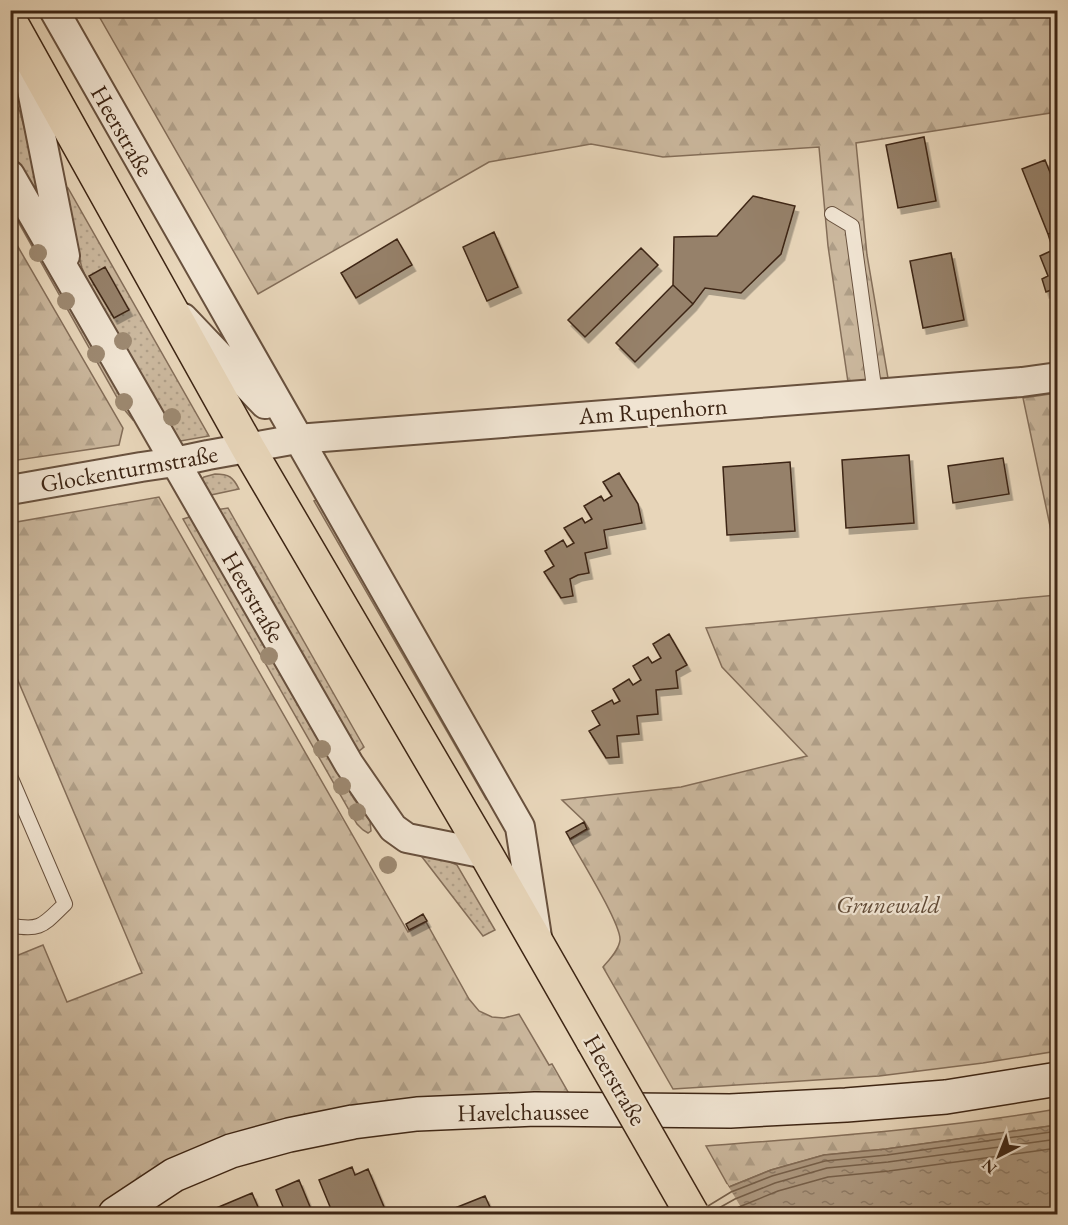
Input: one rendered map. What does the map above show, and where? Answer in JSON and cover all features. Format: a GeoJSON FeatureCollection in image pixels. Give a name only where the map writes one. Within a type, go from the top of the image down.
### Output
{"type":"FeatureCollection","features":[{"type":"Feature","properties":{"kind":"main road","name":"Heerstraße"},"geometry":{"type":"LineString","coordinates":[[17,32],[248,448],[486,854],[692,1215]]}},
{"type":"Feature","properties":{"kind":"street","name":"Heerstraße"},"geometry":{"type":"LineString","coordinates":[[54,10],[520,827],[538,945]]}},
{"type":"Feature","properties":{"kind":"street","name":"Heerstraße"},"geometry":{"type":"LineString","coordinates":[[17,32],[69,278]]}},
{"type":"Feature","properties":{"kind":"street","name":"Heerstraße"},"geometry":{"type":"LineString","coordinates":[[10,175],[349,764],[393,828],[407,838],[486,854]]}},
{"type":"Feature","properties":{"kind":"street","name":"Heerstraße"},"geometry":{"type":"LineString","coordinates":[[167,300],[297,438]]}},
{"type":"Feature","properties":{"kind":"street","name":"Am Rupenhorn"},"geometry":{"type":"LineString","coordinates":[[248,448],[297,438],[1023,382],[1058,376]]}},
{"type":"Feature","properties":{"kind":"street","name":"Glockenturmstraße"},"geometry":{"type":"LineString","coordinates":[[10,490],[248,448]]}},
{"type":"Feature","properties":{"kind":"street","name":"Havelchaussee"},"geometry":{"type":"LineString","coordinates":[[115,1215],[174,1175],[231,1152],[289,1135],[354,1122],[417,1114],[535,1109],[730,1111],[846,1105],[946,1096],[1058,1079]]}},
{"type":"Feature","properties":{"kind":"lane"},"geometry":{"type":"LineString","coordinates":[[832,214],[852,226],[875,394]]}},
{"type":"Feature","properties":{"kind":"lane"},"geometry":{"type":"LineString","coordinates":[[10,776],[66,904],[42,925],[27,929],[10,925]]}},
{"type":"Feature","properties":{"kind":"green space"},"geometry":{"type":"Polygon","coordinates":[[[96,11],[1057,11],[1057,112],[856,143],[867,255],[888,378],[848,382],[828,246],[819,147],[663,157],[591,144],[489,162],[258,294],[96,11]]]}},
{"type":"Feature","properties":{"kind":"green space"},"geometry":{"type":"Polygon","coordinates":[[[10,90],[20,112],[43,197],[37,197],[11,151],[10,90]]]}},
{"type":"Feature","properties":{"kind":"green space"},"geometry":{"type":"Polygon","coordinates":[[[65,186],[209,436],[175,442],[96,301],[82,268],[62,193],[65,186]]]}},
{"type":"Feature","properties":{"kind":"green space"},"geometry":{"type":"Polygon","coordinates":[[[10,197],[136,418],[133,420],[123,408],[11,209],[10,197]]]}},
{"type":"Feature","properties":{"kind":"green space"},"geometry":{"type":"Polygon","coordinates":[[[10,233],[123,428],[119,445],[11,461],[10,233]]]}},
{"type":"Feature","properties":{"kind":"green space"},"geometry":{"type":"Polygon","coordinates":[[[1058,393],[1057,559],[1023,398],[1058,393]]]}},
{"type":"Feature","properties":{"kind":"green space"},"geometry":{"type":"Polygon","coordinates":[[[215,474],[230,477],[239,489],[206,496],[201,480],[215,474]]]}},
{"type":"Feature","properties":{"kind":"green space"},"geometry":{"type":"Polygon","coordinates":[[[159,497],[408,932],[426,922],[469,999],[479,1011],[492,1017],[504,1018],[519,1014],[572,1099],[179,1160],[94,1214],[11,1214],[11,958],[43,945],[67,1002],[142,973],[11,664],[11,523],[159,497]]]}},
{"type":"Feature","properties":{"kind":"green space"},"geometry":{"type":"Polygon","coordinates":[[[320,499],[488,796],[486,799],[314,501],[320,499]]]}},
{"type":"Feature","properties":{"kind":"green space"},"geometry":{"type":"Polygon","coordinates":[[[228,508],[364,747],[354,755],[215,510],[228,508]]]}},
{"type":"Feature","properties":{"kind":"green space"},"geometry":{"type":"Polygon","coordinates":[[[193,516],[354,799],[370,821],[371,831],[368,833],[357,824],[183,519],[193,516]]]}},
{"type":"Feature","properties":{"kind":"green space","name":"Grunewald"},"geometry":{"type":"Polygon","coordinates":[[[1057,595],[1057,1051],[879,1076],[673,1089],[603,967],[618,947],[619,932],[570,840],[589,829],[562,800],[681,787],[807,756],[722,667],[706,628],[1057,595]]]}},
{"type":"Feature","properties":{"kind":"green space"},"geometry":{"type":"Polygon","coordinates":[[[419,853],[457,865],[495,930],[483,936],[419,853]]]}},
{"type":"Feature","properties":{"kind":"green space"},"geometry":{"type":"Polygon","coordinates":[[[1057,1109],[1057,1125],[886,1149],[824,1155],[771,1170],[729,1187],[706,1146],[926,1127],[1057,1109]]]}},
{"type":"Feature","properties":{"kind":"water"},"geometry":{"type":"Polygon","coordinates":[[[1057,1125],[1057,1214],[680,1214],[729,1187],[771,1170],[824,1155],[886,1149],[1057,1125]]]}},
{"type":"Feature","properties":{"kind":"pier"},"geometry":{"type":"Polygon","coordinates":[[[727,1184],[745,1214],[677,1214],[678,1212],[727,1184]]]}},
{"type":"Feature","properties":{"kind":"building"},"geometry":{"type":"Polygon","coordinates":[[[924,137],[936,201],[898,208],[886,145],[924,137]]]}},
{"type":"Feature","properties":{"kind":"building"},"geometry":{"type":"Polygon","coordinates":[[[1045,160],[1058,192],[1058,231],[1048,234],[1022,169],[1045,160]]]}},
{"type":"Feature","properties":{"kind":"building"},"geometry":{"type":"Polygon","coordinates":[[[753,196],[795,206],[781,254],[741,293],[705,288],[693,304],[673,285],[674,237],[717,236],[753,196]]]}},
{"type":"Feature","properties":{"kind":"building"},"geometry":{"type":"Polygon","coordinates":[[[1058,231],[1058,292],[1056,288],[1046,292],[1042,279],[1048,276],[1040,256],[1053,250],[1048,234],[1058,231]]]}},
{"type":"Feature","properties":{"kind":"building"},"geometry":{"type":"Polygon","coordinates":[[[494,232],[518,287],[487,301],[463,247],[494,232]]]}},
{"type":"Feature","properties":{"kind":"building"},"geometry":{"type":"Polygon","coordinates":[[[397,239],[412,265],[356,298],[341,273],[397,239]]]}},
{"type":"Feature","properties":{"kind":"building"},"geometry":{"type":"Polygon","coordinates":[[[641,248],[658,265],[585,337],[568,320],[641,248]]]}},
{"type":"Feature","properties":{"kind":"building"},"geometry":{"type":"Polygon","coordinates":[[[951,253],[964,320],[923,328],[910,261],[951,253]]]}},
{"type":"Feature","properties":{"kind":"building"},"geometry":{"type":"Polygon","coordinates":[[[105,267],[129,310],[114,318],[89,276],[105,267]]]}},
{"type":"Feature","properties":{"kind":"building"},"geometry":{"type":"Polygon","coordinates":[[[673,285],[693,304],[635,362],[616,343],[673,285]]]}},
{"type":"Feature","properties":{"kind":"building"},"geometry":{"type":"Polygon","coordinates":[[[909,455],[914,523],[846,528],[842,460],[909,455]]]}},
{"type":"Feature","properties":{"kind":"building"},"geometry":{"type":"Polygon","coordinates":[[[1003,458],[1009,494],[953,503],[948,466],[1003,458]]]}},
{"type":"Feature","properties":{"kind":"building"},"geometry":{"type":"Polygon","coordinates":[[[790,462],[795,531],[727,535],[723,467],[790,462]]]}},
{"type":"Feature","properties":{"kind":"building"},"geometry":{"type":"Polygon","coordinates":[[[619,473],[638,504],[642,523],[604,530],[607,548],[585,553],[589,573],[570,579],[573,596],[561,598],[544,572],[554,566],[545,551],[563,540],[567,547],[574,543],[564,528],[582,518],[585,523],[592,519],[584,506],[601,496],[604,501],[612,496],[603,482],[619,473]]]}},
{"type":"Feature","properties":{"kind":"building"},"geometry":{"type":"Polygon","coordinates":[[[669,634],[687,665],[676,671],[678,688],[656,690],[658,714],[637,716],[639,734],[617,736],[619,757],[606,758],[589,731],[600,725],[592,711],[612,700],[614,704],[620,701],[613,689],[629,679],[633,685],[641,680],[633,666],[648,657],[652,663],[661,658],[653,644],[669,634]]]}},
{"type":"Feature","properties":{"kind":"building"},"geometry":{"type":"Polygon","coordinates":[[[584,822],[587,829],[570,839],[566,832],[584,822]]]}},
{"type":"Feature","properties":{"kind":"building"},"geometry":{"type":"Polygon","coordinates":[[[423,914],[427,921],[409,930],[406,924],[423,914]]]}},
{"type":"Feature","properties":{"kind":"building"},"geometry":{"type":"Polygon","coordinates":[[[352,1167],[355,1175],[368,1169],[387,1214],[333,1214],[319,1180],[352,1167]]]}},
{"type":"Feature","properties":{"kind":"building"},"geometry":{"type":"Polygon","coordinates":[[[299,1180],[313,1214],[286,1214],[276,1190],[299,1180]]]}},
{"type":"Feature","properties":{"kind":"building"},"geometry":{"type":"Polygon","coordinates":[[[252,1193],[261,1214],[202,1214],[252,1193]]]}},
{"type":"Feature","properties":{"kind":"building"},"geometry":{"type":"Polygon","coordinates":[[[485,1196],[493,1214],[440,1214],[485,1196]]]}}]}
